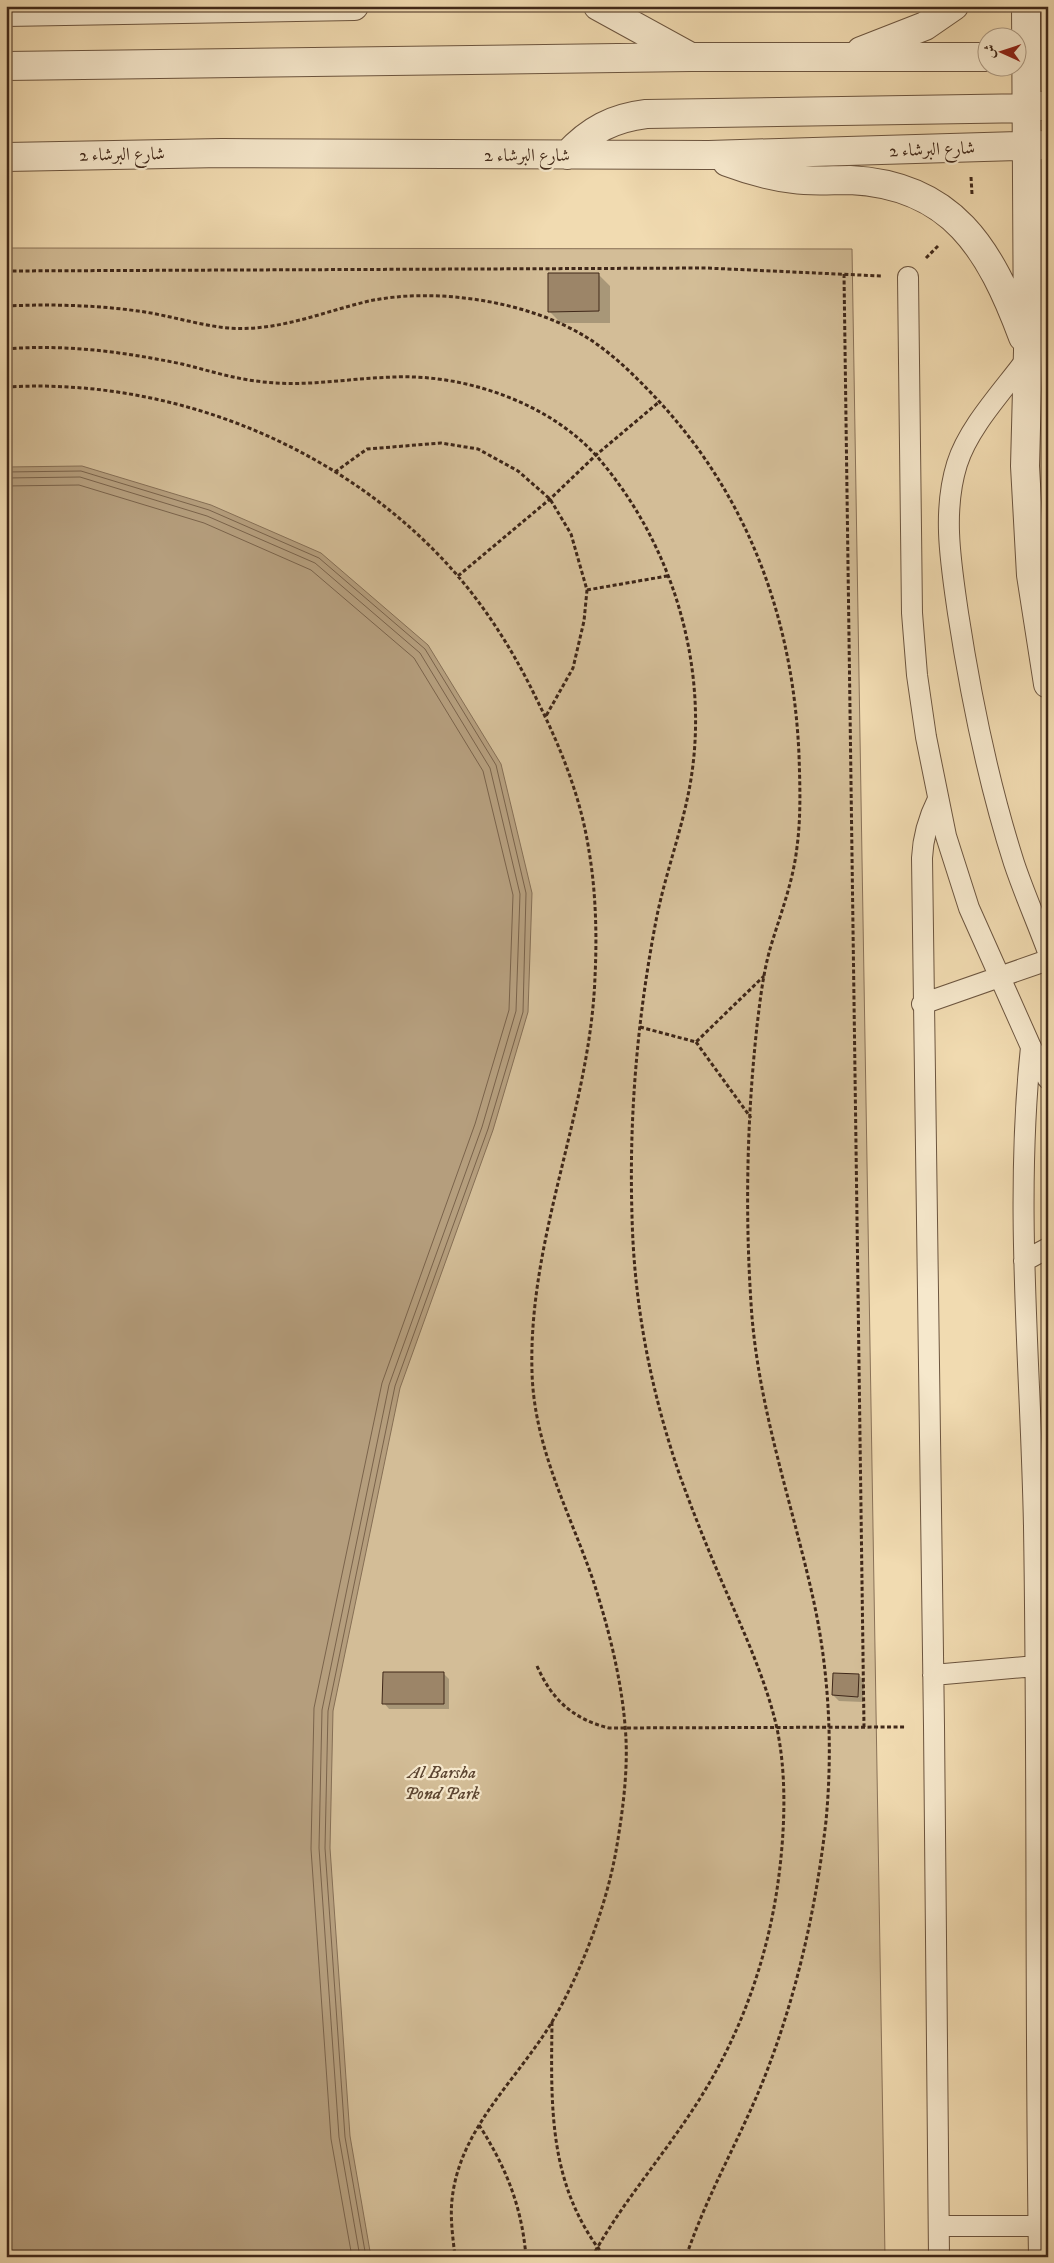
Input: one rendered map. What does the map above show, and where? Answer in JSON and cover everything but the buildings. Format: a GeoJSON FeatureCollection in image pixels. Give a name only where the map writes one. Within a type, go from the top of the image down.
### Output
{"type":"FeatureCollection","features":[{"type":"Feature","properties":{"kind":"street"},"geometry":{"type":"LineString","coordinates":[[6,12],[354,6]]}},
{"type":"Feature","properties":{"kind":"street"},"geometry":{"type":"LineString","coordinates":[[598,6],[691,57]]}},
{"type":"Feature","properties":{"kind":"street"},"geometry":{"type":"LineString","coordinates":[[847,57],[925,26],[954,6]]}},
{"type":"Feature","properties":{"kind":"street"},"geometry":{"type":"LineString","coordinates":[[1026,6],[1030,57],[1041,112],[1028,354],[1025,466],[1032,575],[1048,684]]}},
{"type":"Feature","properties":{"kind":"street"},"geometry":{"type":"LineString","coordinates":[[6,66],[691,57],[976,57]]}},
{"type":"Feature","properties":{"kind":"street"},"geometry":{"type":"LineString","coordinates":[[1030,57],[1048,84]]}},
{"type":"Feature","properties":{"kind":"street"},"geometry":{"type":"LineString","coordinates":[[568,155],[593,130],[627,116],[646,114],[1041,112]]}},
{"type":"Feature","properties":{"kind":"street","name":"شارع البرشاء 2"},"geometry":{"type":"LineString","coordinates":[[6,157],[222,152],[709,155],[1038,146]]}},
{"type":"Feature","properties":{"kind":"street"},"geometry":{"type":"LineString","coordinates":[[709,155],[756,171],[794,179],[852,180],[883,184],[913,194],[942,207],[960,223],[982,251],[1000,283],[1028,354]]}},
{"type":"Feature","properties":{"kind":"lane"},"geometry":{"type":"LineString","coordinates":[[908,277],[912,613],[917,675],[926,738],[946,836],[969,908],[1031,1047],[1048,1079]]}},
{"type":"Feature","properties":{"kind":"lane"},"geometry":{"type":"LineString","coordinates":[[1028,354],[965,444],[952,482],[948,523],[964,652],[981,739],[1015,864],[1048,952]]}},
{"type":"Feature","properties":{"kind":"lane"},"geometry":{"type":"LineString","coordinates":[[938,799],[929,817],[923,838],[922,858],[922,1004],[934,1726],[938,2257]]}},
{"type":"Feature","properties":{"kind":"lane"},"geometry":{"type":"LineString","coordinates":[[922,1004],[1048,960]]}},
{"type":"Feature","properties":{"kind":"lane"},"geometry":{"type":"LineString","coordinates":[[1031,1047],[1023,1152],[1024,1261],[1040,1474],[1036,1666],[1042,1689],[1043,2226],[1039,2257]]}},
{"type":"Feature","properties":{"kind":"lane"},"geometry":{"type":"LineString","coordinates":[[1024,1261],[1048,1248]]}},
{"type":"Feature","properties":{"kind":"lane"},"geometry":{"type":"LineString","coordinates":[[1036,1666],[1048,1645]]}},
{"type":"Feature","properties":{"kind":"lane"},"geometry":{"type":"LineString","coordinates":[[932,1675],[1036,1666]]}},
{"type":"Feature","properties":{"kind":"lane"},"geometry":{"type":"LineString","coordinates":[[939,2226],[1043,2226]]}},
{"type":"Feature","properties":{"kind":"path"},"geometry":{"type":"LineString","coordinates":[[6,271],[706,268],[908,277]]}},
{"type":"Feature","properties":{"kind":"path"},"geometry":{"type":"LineString","coordinates":[[844,274],[864,1727]]}},
{"type":"Feature","properties":{"kind":"path"},"geometry":{"type":"LineString","coordinates":[[6,306],[87,306],[139,311],[228,328],[258,327],[310,319],[361,303],[389,298],[426,296],[463,298],[529,312],[558,322],[584,336],[612,355],[659,402],[704,457],[742,518],[763,568],[779,621],[791,674],[800,782],[798,840],[787,898],[770,950],[764,976],[754,1061],[751,1119],[751,1303],[756,1351],[774,1448],[813,1599],[821,1641],[829,1728],[827,1805],[813,1912],[800,1966],[766,2074],[744,2126],[699,2219],[686,2257]]}},
{"type":"Feature","properties":{"kind":"path"},"geometry":{"type":"LineString","coordinates":[[6,349],[64,347],[106,351],[190,366],[231,377],[288,384],[316,384],[395,377],[432,378],[468,384],[503,395],[537,411],[568,431],[596,455],[636,513],[653,544],[668,576],[681,614],[690,654],[695,695],[696,736],[691,777],[683,817],[656,920],[640,1027],[632,1095],[630,1164],[633,1255],[639,1310],[649,1365],[662,1418],[700,1529],[753,1654],[777,1727],[782,1776],[783,1825],[779,1874],[772,1922],[760,1969],[743,2015],[713,2076],[673,2139],[616,2215],[592,2257]]}},
{"type":"Feature","properties":{"kind":"path"},"geometry":{"type":"LineString","coordinates":[[6,387],[73,387],[165,401],[210,413],[295,449],[335,472],[400,520],[430,546],[458,576],[506,643],[528,680],[546,717],[572,782],[589,851],[593,886],[595,974],[591,1027],[585,1068],[546,1234],[532,1339],[532,1376],[535,1413],[543,1449],[598,1597],[618,1678],[626,1729],[624,1793],[615,1856],[598,1918],[574,1978],[552,2022],[480,2125],[467,2146],[457,2170],[452,2198],[451,2224],[455,2257]]}},
{"type":"Feature","properties":{"kind":"path"},"geometry":{"type":"LineString","coordinates":[[458,576],[550,499],[596,455],[659,402]]}},
{"type":"Feature","properties":{"kind":"path"},"geometry":{"type":"LineString","coordinates":[[335,472],[367,449],[441,443],[478,449],[518,471],[550,499],[571,534],[587,590],[584,621],[573,668],[546,717]]}},
{"type":"Feature","properties":{"kind":"path"},"geometry":{"type":"LineString","coordinates":[[587,590],[668,576]]}},
{"type":"Feature","properties":{"kind":"path"},"geometry":{"type":"LineString","coordinates":[[696,1042],[764,976]]}},
{"type":"Feature","properties":{"kind":"path"},"geometry":{"type":"LineString","coordinates":[[640,1027],[696,1042],[751,1119]]}},
{"type":"Feature","properties":{"kind":"path"},"geometry":{"type":"LineString","coordinates":[[537,1666],[553,1695],[565,1708],[578,1717],[601,1726],[626,1729],[934,1726]]}},
{"type":"Feature","properties":{"kind":"path"},"geometry":{"type":"LineString","coordinates":[[552,2022],[551,2100],[560,2162],[568,2193],[581,2222],[597,2248],[605,2257]]}},
{"type":"Feature","properties":{"kind":"path"},"geometry":{"type":"LineString","coordinates":[[480,2125],[499,2156],[510,2185],[519,2215],[526,2257]]}},
{"type":"Feature","properties":{"kind":"green space","name":"Al Barsha Pond Park"},"geometry":{"type":"Polygon","coordinates":[[[6,248],[852,249],[885,2257],[6,2257],[6,248]]]}},
{"type":"Feature","properties":{"kind":"water"},"geometry":{"type":"Polygon","coordinates":[[[82,466],[211,505],[321,553],[428,645],[501,764],[532,893],[528,1012],[493,1130],[400,1388],[333,1711],[330,1848],[350,2136],[371,2257],[6,2257],[6,467],[82,466]]]}}]}
